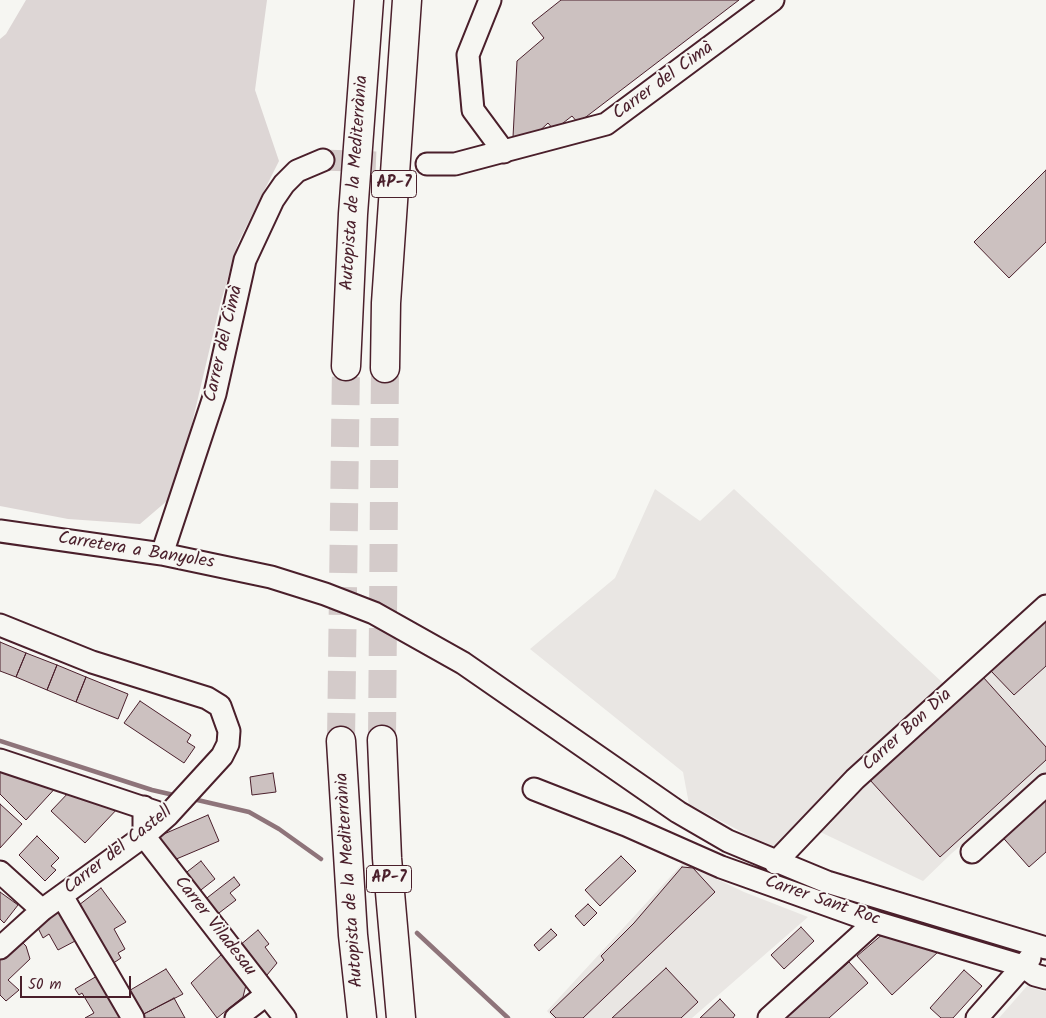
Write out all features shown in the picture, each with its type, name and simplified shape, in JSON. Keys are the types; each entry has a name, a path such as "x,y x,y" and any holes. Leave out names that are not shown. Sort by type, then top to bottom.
{"highway":[{"name":"Autopista de la Mediterrània","path":"346,366 353,214 369,0"},
{"name":"AP-7","path":"385,368 388,271 407,0"},
{"path":"388,271 418,0"},
{"name":"AP-7","path":"382,740 387,858 401,1018"},
{"name":"Autopista de la Mediterrània","path":"341,741 353,935 362,1018"}],"street":[{"path":"490,0 468,55 472,110 504,152"},
{"name":"Carrer del Cimà","path":"427,164 455,164 606,124 773,0"},
{"name":"Carrer del Cimà","path":"162,554 215,394 245,260 272,200 284,184 297,171 323,160"},
{"name":"Carretera a Banyoles","path":"0,531 162,554 271,577 342,600 416,636 463,664 678,812 728,841 775,862 835,885 1044,944"},
{"name":"Carrer Bon Dia","path":"775,862 855,779 1046,606"},
{"name":"Carrer del Castell","path":"0,625 92,662 207,698 220,706 229,731 228,744 222,756 179,804 144,836 42,910 0,948"},
{"path":"0,760 144,808 179,804"},
{"path":"972,852 1046,785"},
{"name":"Carrer Sant Roc","path":"534,789 626,825 721,867 876,922 1023,966 1035,975 1046,978"},
{"path":"144,808 144,836"},
{"name":"Carrer Viladesau","path":"144,836 285,1018"},
{"path":"0,872 42,910"},
{"path":"62,896 133,1018"},
{"path":"768,1018 876,922"},
{"path":"977,1018 1044,944"},
{"path":"236,1018 266,994"}],"shaded area":[{"path":"26,0 267,0 255,90 279,161 238,243 220,305 189,436 168,500 140,524 68,519 0,506 0,39 6,34"},
{"path":"655,489 700,521 734,489 943,683 772,848 689,804 683,772 530,649 615,578"},
{"path":"1046,613 1046,775 952,853 923,881 814,829"},
{"path":"683,863 744,892 808,917 692,1018 553,1018 547,1011"},
{"path":"1027,986 1046,992 1046,1018 999,1018"}],"building":[{"path":"561,0 739,0 578,123 572,116 554,130 548,123 533,137 513,137 517,61 544,38 532,23"},
{"path":"1046,170 1046,242 1009,278 974,242"},
{"path":"1046,621 1046,666 1014,695 991,671"},
{"path":"0,642 26,653 16,677 0,671"},
{"path":"26,653 57,665 47,690 16,677"},
{"path":"57,665 86,677 76,702 47,690"},
{"path":"86,677 128,694 118,719 76,702"},
{"path":"983,677 1046,747 1046,760 940,857 870,780"},
{"path":"140,701 191,735 187,742 195,747 184,763 124,723"},
{"path":"0,770 60,783 26,820 0,794"},
{"path":"273,773 276,792 252,795 250,777"},
{"path":"72,789 120,806 85,843 51,811"},
{"path":"1046,790 1046,852 1029,867 998,832"},
{"path":"0,804 22,824 0,848"},
{"path":"208,815 219,841 174,860 157,837"},
{"path":"37,836 59,858 51,866 56,870 45,881 19,855"},
{"path":"621,856 636,871 600,906 585,890"},
{"path":"201,861 215,879 197,893 183,875"},
{"path":"682,867 693,868 715,892 583,1018 556,1018 550,1012 604,960 601,956 634,923"},
{"path":"234,877 240,885 230,893 236,900 215,916 203,901"},
{"path":"101,888 126,922 114,929 125,949 118,953 121,958 112,964 79,905"},
{"path":"0,892 18,905 4,923 0,919"},
{"path":"588,904 597,913 584,926 575,916"},
{"path":"61,911 77,940 58,950 49,934 43,938 36,924"},
{"path":"801,927 814,941 784,969 771,955"},
{"path":"551,929 557,935 539,951 534,945"},
{"path":"258,930 269,944 265,947 277,963 267,975 260,973 239,946"},
{"path":"884,933 939,951 892,995 857,956"},
{"path":"18,938 26,946 30,959 8,980 19,990 6,1001 0,995 0,955"},
{"path":"222,954 246,985 243,997 217,1018 191,983"},
{"path":"849,962 868,983 829,1018 786,1018"},
{"path":"666,968 698,1002 681,1018 612,1018"},
{"path":"166,969 183,994 140,1016 127,992"},
{"path":"964,970 982,986 953,1018 941,1018 930,1008"},
{"path":"97,976 121,1018 85,1018 94,1013 82,993 79,995 75,989"},
{"path":"174,998 185,1018 141,1018 140,1016"},
{"path":"720,999 735,1015 733,1018 700,1018"}],"waterway":[{"path":"0,741 152,790 178,796"},
{"path":"193,799 249,812 279,829 321,859"},
{"path":"417,933 508,1018"}],"tunnel":[{"path":"323,160 427,164"},
{"path":"341,741 346,366"},
{"path":"382,740 385,368"}]}
